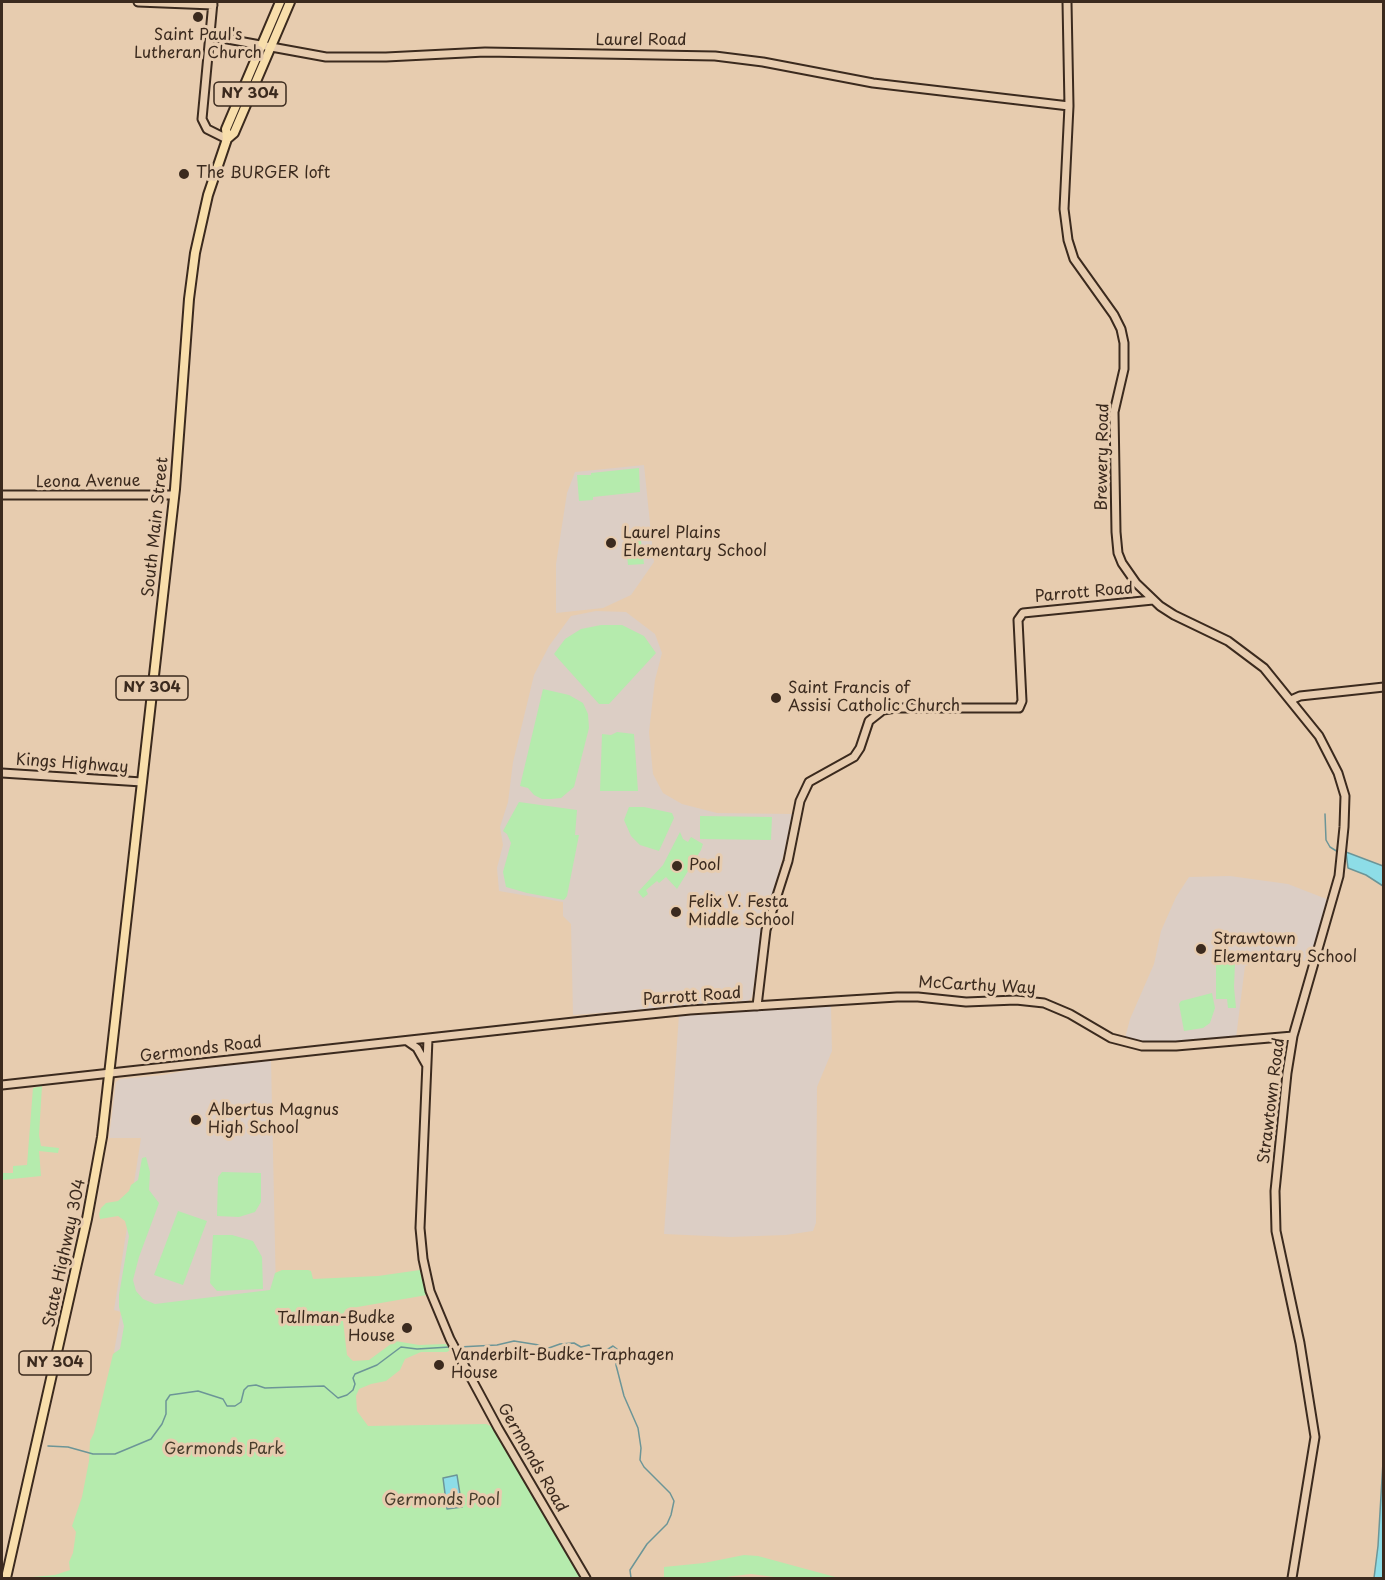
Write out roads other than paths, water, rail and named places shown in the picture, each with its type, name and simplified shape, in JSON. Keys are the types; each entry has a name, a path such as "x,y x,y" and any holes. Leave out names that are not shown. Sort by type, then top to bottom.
{"main road":[{"name":"NY 304","path":"227,139 226,129 280,2"},
{"name":"NY 304","path":"227,139 234,133 290,2"},
{"name":"South Main Street","path":"110,1073 174,495 193,268 206,202 227,139"},
{"name":"State Highway 304","path":"6,1578 90,1204 110,1073"}],"street":[{"path":"138,2 213,3 202,121 207,129 227,139"},
{"name":"Brewery Road","path":"1067,2 1069,106 1065,191 1069,250 1091,286 1114,315 1121,329 1124,343 1124,369 1114,412 1116,543 1122,563 1136,583 1153,600 1174,615 1240,648 1264,668 1291,700"},
{"name":"Laurel Road","path":"211,36 326,57 387,57 486,51 715,56 763,62 873,83 1069,106"},
{"name":"Leona Avenue","path":"2,495 174,495"},
{"name":"Parrott Road","path":"428,1039 675,1011 757,1006 765,934 788,861 800,801 808,782 854,757 860,748 869,721 883,710 893,708 1019,708 1022,701 1018,622 1019,616 1023,613 1153,600"},
{"path":"1291,700 1300,696 1383,687"},
{"name":"Strawtown Road","path":"1291,700 1319,736 1331,758 1343,786 1345,808 1339,876 1293,1036 1275,1191 1276,1231 1300,1343 1315,1437 1292,1578"},
{"name":"Kings Highway","path":"2,773 141,782"},
{"name":"McCarthy Way","path":"757,1006 905,996 966,1002 1031,1000 1063,1010 1116,1040 1142,1046 1173,1046 1293,1036"},
{"name":"Germonds Road","path":"2,1085 428,1039 420,1228 423,1259 432,1296 450,1340 498,1428 586,1578"},
{"path":"404,1041 417,1048 427,1069"}],"water":[{"path":"1346,852 1383,866 1383,886 1366,875 1348,868"},
{"path":"1383,1462 1383,1578 1374,1578 1378,1546"},
{"path":"457,1475 462,1507 447,1509 443,1478"}],"waterway":[{"path":"1325,814 1326,840 1330,847 1338,852"},
{"path":"459,1347 497,1345 514,1341 539,1345 546,1349 560,1344 574,1343 581,1347 589,1345 595,1351 605,1351 613,1346 617,1349 616,1365 624,1396 638,1428 640,1460 670,1493 674,1501 667,1524 647,1544 630,1570 631,1578"},
{"path":"48,1446 68,1447 93,1454 115,1454 151,1439 162,1424 166,1414 166,1401 170,1395 198,1391 223,1399 227,1406 235,1406 241,1402 244,1390 248,1386 256,1385 265,1388 324,1386 338,1398 353,1390 355,1374 377,1365 401,1347 417,1349 450,1347"}],"place":[{"name":"Saint Paul's Lutheran Church","path":"198,17"},
{"name":"The BURGER loft","path":"184,174"},
{"name":"Laurel Plains Elementary School","path":"611,543"},
{"name":"Saint Francis of Assisi Catholic Church","path":"776,698"},
{"name":"Pool","path":"677,866"},
{"name":"Felix V. Festa Middle School","path":"676,912"},
{"name":"Strawtown Elementary School","path":"1201,949"},
{"name":"Albertus Magnus High School","path":"196,1120"},
{"name":"Tallman-Budke House","path":"407,1328"},
{"name":"Vanderbilt-Budke-Traphagen House","path":"439,1365"}],"park label":[{"name":"Germonds Park","path":"224,1450"},
{"name":"Germonds Pool","path":"442,1501"}]}
